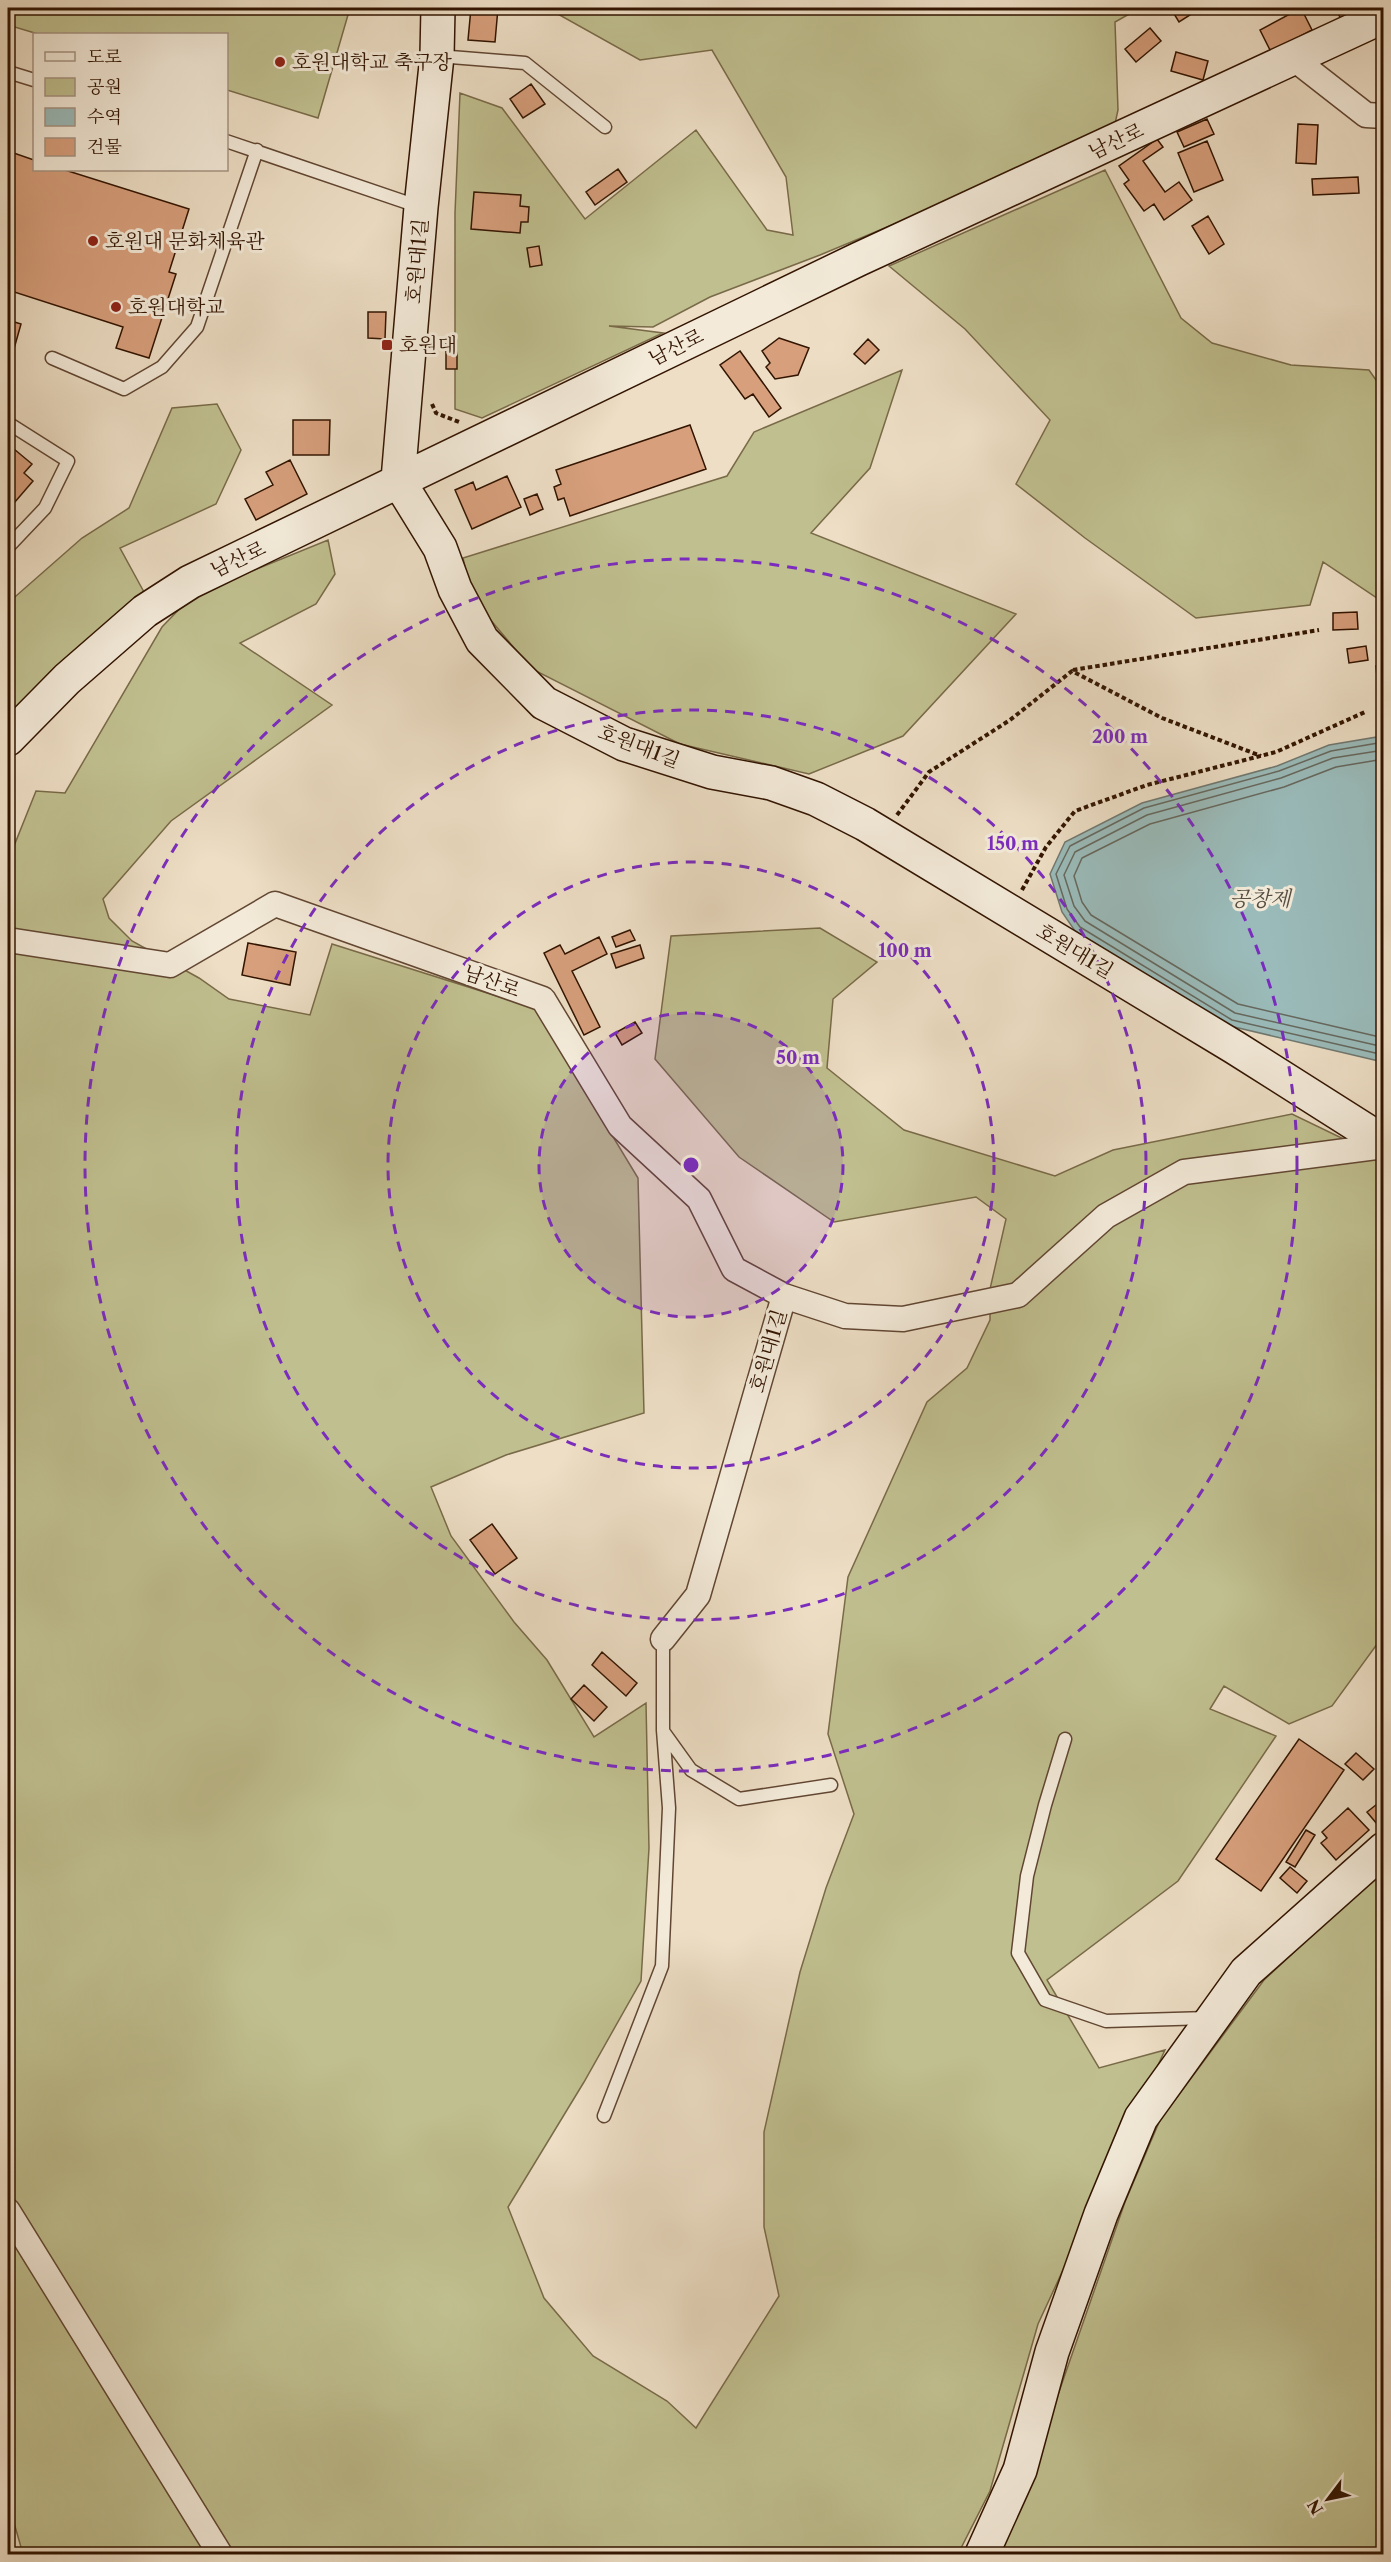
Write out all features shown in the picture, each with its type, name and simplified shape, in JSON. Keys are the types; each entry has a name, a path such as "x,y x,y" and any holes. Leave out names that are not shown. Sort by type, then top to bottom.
{"street":[{"name":"호원대1길","path":"438,8 437,56 421,207 398,480 440,548 455,589 482,640 544,703 624,744 712,772 771,783 816,800 883,835 1234,1047 1383,1144"},
{"name":"남산로","path":"8,739 68,679 144,611 190,582 870,254 1383,16"},
{"path":"1293,58 1365,115 1383,116"},
{"name":"남산로","path":"8,940 170,965 275,904 543,999 620,1126 699,1199 734,1269 784,1296"},
{"name":"호원대1길","path":"663,1639 698,1595 784,1296 845,1316 903,1319 1018,1295 1106,1216 1184,1172 1383,1144"},
{"path":"982,2554 1020,2470 1052,2352 1121,2162 1141,2118 1246,1972 1383,1849"},
{"path":"8,2211 220,2554"}],"lane":[{"path":"437,56 525,63 605,127"},
{"path":"8,72 33,80"},
{"path":"228,142 421,207"},
{"path":"52,358 124,389 162,367 197,327 257,150"},
{"path":"8,423 68,461 45,508 8,547"},
{"path":"604,2116 662,1966 669,1808 663,1730 663,1639"},
{"path":"663,1730 691,1770 739,1799 831,1785"},
{"path":"1065,1739 1027,1876 1018,1953 1044,2000 1106,2021 1213,2018"}],"path":[{"path":"883,835 929,772 1010,720 1072,670 1319,630"},
{"path":"1072,670 1162,718 1261,756"},
{"path":"1010,912 1046,847 1075,811 1147,785 1276,752 1365,712"}],"green space":[{"name":"호원대학교 축구장","path":"8,8 350,8 318,118 228,90 228,33 35,33 8,25"},
{"path":"547,8 1140,8 1115,22 1118,110 1113,133 820,255 710,297 653,327 609,326 663,333 482,418 455,409 455,213 460,93 502,108 585,219 696,130 767,230 793,235 786,177 712,50 640,60"},
{"path":"1105,170 1181,318 1212,343 1291,365 1369,370 1383,390 1383,602 1323,562 1310,605 1196,618 1085,538 1016,484 1050,420 965,329 889,266"},
{"path":"902,370 870,468 811,533 1016,614 903,736 809,774 680,744 532,669 472,598 463,558 727,476 754,432"},
{"path":"217,404 241,450 216,504 120,548 144,592 8,721 8,603 82,538 129,508 172,408"},
{"path":"328,540 335,574 316,604 240,643 332,705 171,821 103,899 109,918 132,941 199,978 229,999 310,1015 332,944 535,1008 638,1178 644,1413 506,1455 431,1487 451,1536 514,1622 547,1660 594,1737 646,1703 649,1848 641,1981 584,2082 508,2207 544,2298 593,2356 667,2401 696,2428 779,2296 764,2227 764,2132 800,1972 826,1888 854,1814 828,1734 848,1577 927,1402 967,1368 990,1320 990,1289 1006,1219 976,1197 834,1222 739,1157 655,1059 671,936 820,928 877,962 833,999 827,1068 904,1130 1055,1176 1113,1150 1292,1114 1383,1158 1383,1636 1332,1706 1289,1724 1224,1686 1210,1709 1276,1736 1178,1881 1047,1980 1099,2068 1165,2050 1038,2324 990,2491 958,2554 23,2554 8,2502 8,861 36,791 65,793 162,627 193,595"},
{"path":"1383,1869 1383,2554 974,2554 1052,2412 1125,2202 1160,2120 1264,1980"}],"water":[{"name":"공창제","path":"1383,736 1383,1062 1230,1026 1075,931 1062,912 1050,874 1065,842 1142,803 1277,766 1329,745"}],"building":[{"path":"471,8 498,8 495,42 468,40"},
{"path":"1201,8 1179,22 1171,9"},
{"path":"1301,8 1312,30 1271,52 1260,30"},
{"path":"1335,8 1364,8 1341,19"},
{"path":"1150,28 1161,41 1136,62 1125,49"},
{"path":"1176,52 1208,61 1203,80 1171,71"},
{"path":"531,84 545,104 523,118 510,99"},
{"path":"1207,119 1214,134 1184,147 1177,132"},
{"path":"1298,124 1318,125 1316,164 1296,163"},
{"path":"1157,139 1163,147 1143,161 1165,192 1179,182 1192,200 1164,220 1154,204 1144,211 1124,184 1129,180 1119,166"},
{"path":"1207,141 1223,180 1194,192 1178,153"},
{"name":"호원대 문화체육관","path":"8,151 33,160 33,171 68,171 189,209 169,272 176,274 149,358 116,348 123,327 8,290"},
{"path":"618,169 627,182 595,205 586,192"},
{"path":"1358,177 1359,193 1313,195 1312,179"},
{"path":"474,192 521,195 520,206 529,207 528,222 521,222 520,233 471,229"},
{"path":"1208,216 1224,244 1209,254 1192,226"},
{"path":"539,246 542,265 530,267 527,248"},
{"path":"368,312 386,312 385,339 368,338"},
{"path":"8,320 21,324 10,363 8,363"},
{"path":"779,338 809,348 798,375 775,379 766,367 770,363 762,351"},
{"path":"446,339 457,340 457,369 446,369"},
{"path":"868,339 879,350 865,364 854,354"},
{"path":"740,351 781,408 769,417 753,394 745,399 720,365"},
{"path":"293,420 330,420 329,455 293,455"},
{"path":"690,425 706,469 570,516 564,498 558,500 554,487 561,484 556,470"},
{"path":"14,449 32,464 24,473 33,481 8,510 8,451 9,453"},
{"path":"290,460 307,494 256,520 245,499 273,485 266,472"},
{"path":"507,476 521,507 472,529 455,490 473,482 476,490"},
{"path":"537,494 543,509 530,515 524,499"},
{"path":"1357,612 1358,629 1333,630 1333,613"},
{"path":"1366,646 1368,660 1349,663 1347,649"},
{"path":"1384,665 1384,696 1379,696 1376,666"},
{"path":"630,930 635,940 616,947 612,937"},
{"path":"599,937 607,954 572,971 600,1027 584,1035 544,953 560,945 565,954"},
{"path":"248,943 296,952 290,985 242,975"},
{"path":"640,945 644,958 616,968 611,954"},
{"path":"635,1022 642,1033 622,1045 615,1033"},
{"path":"492,1524 517,1558 495,1574 470,1540"},
{"path":"602,1652 637,1683 626,1696 592,1665"},
{"path":"584,1685 607,1707 594,1721 571,1699"},
{"path":"1299,1739 1344,1770 1261,1891 1216,1859"},
{"path":"1356,1753 1374,1769 1363,1780 1345,1764"},
{"path":"1381,1801 1384,1804 1384,1819 1377,1824 1367,1812"},
{"path":"1348,1808 1369,1830 1336,1860 1321,1843 1327,1838 1322,1832"},
{"path":"1306,1830 1315,1835 1295,1867 1286,1862"},
{"path":"1290,1867 1307,1881 1297,1893 1280,1878"}],"place":[{"name":"호원대학교 축구장","path":"280,62"},
{"name":"호원대 문화체육관","path":"93,241"},
{"name":"호원대학교","path":"116,307"},
{"name":"호원대","path":"387,345"}]}
